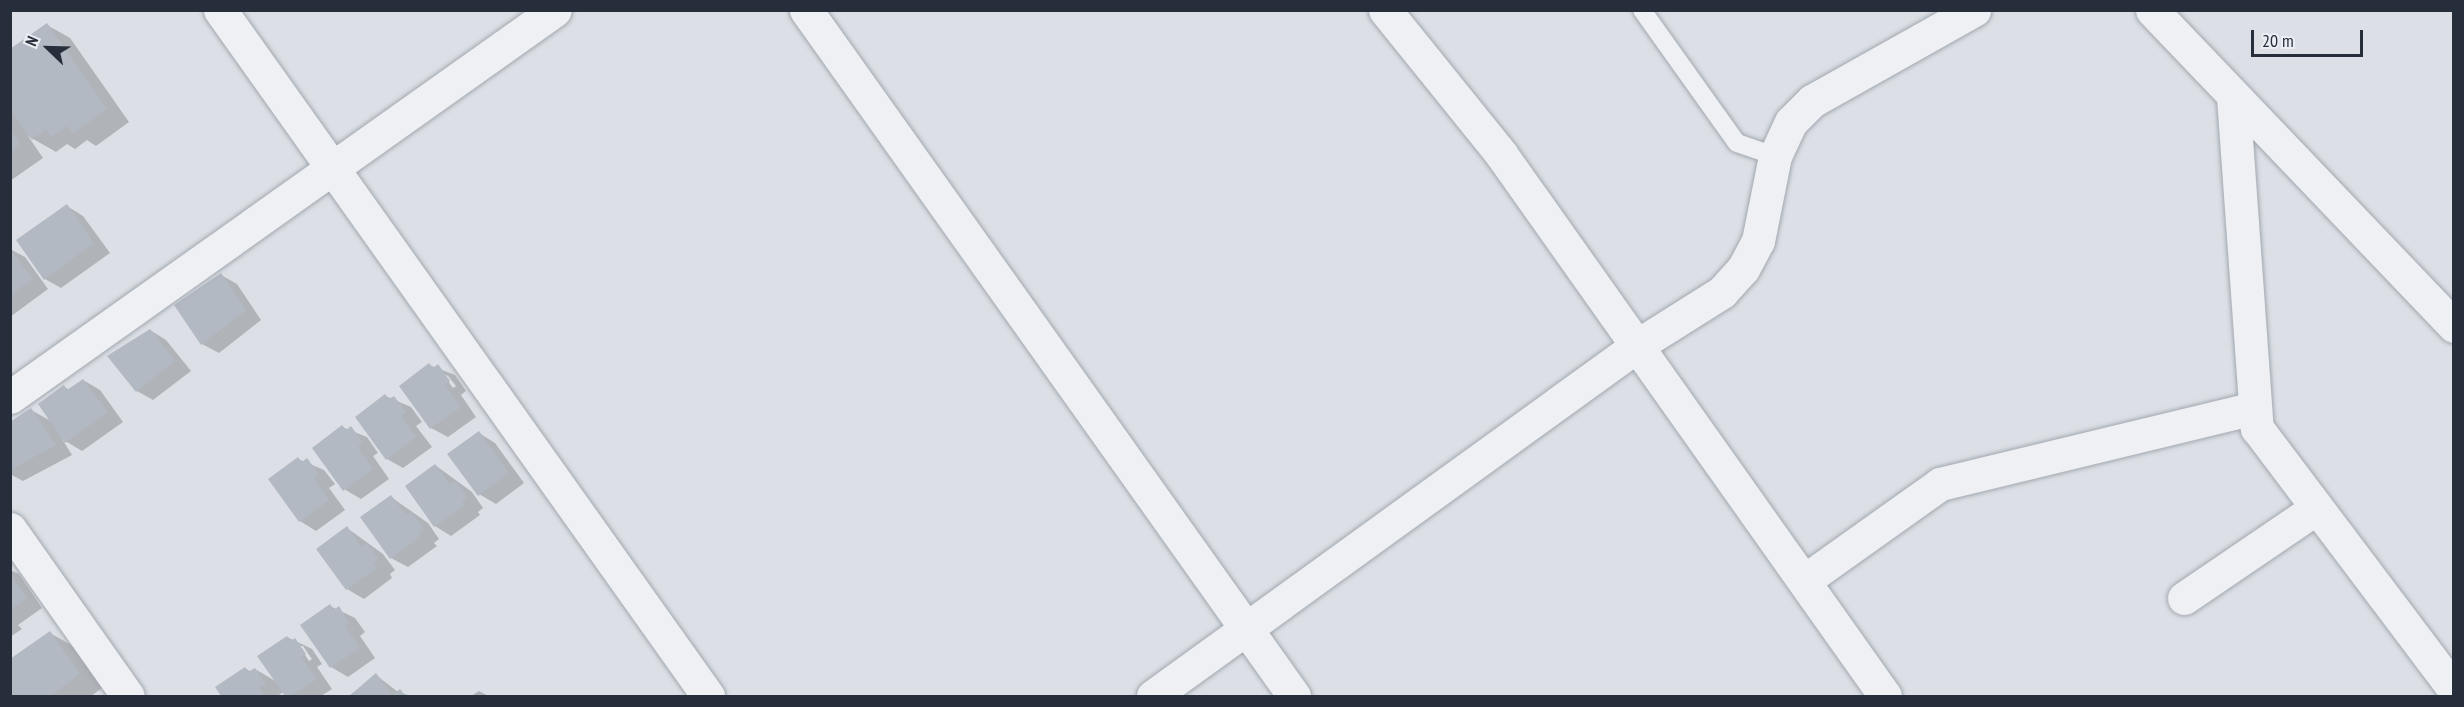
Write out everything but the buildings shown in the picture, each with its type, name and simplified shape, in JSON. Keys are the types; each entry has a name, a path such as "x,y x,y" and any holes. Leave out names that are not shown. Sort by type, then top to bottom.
{"street":[{"path":"220,10 708,696"},
{"path":"10,397 555,10"},
{"path":"806,10 1294,696"},
{"path":"1385,10 1501,154 1885,696"},
{"path":"1153,696 1248,630 1638,345 1722,292 1743,269 1758,241 1775,156 1791,122 1812,101 1974,10"},
{"path":"2152,10 2454,326"},
{"path":"2233,97 2257,428 2315,509 2454,689"},
{"path":"1805,580 1940,484 2255,408"},
{"path":"2184,598 2315,509"},
{"path":"10,529 128,696"}],"lane":[{"path":"1642,10 1737,143 1775,156"}]}
